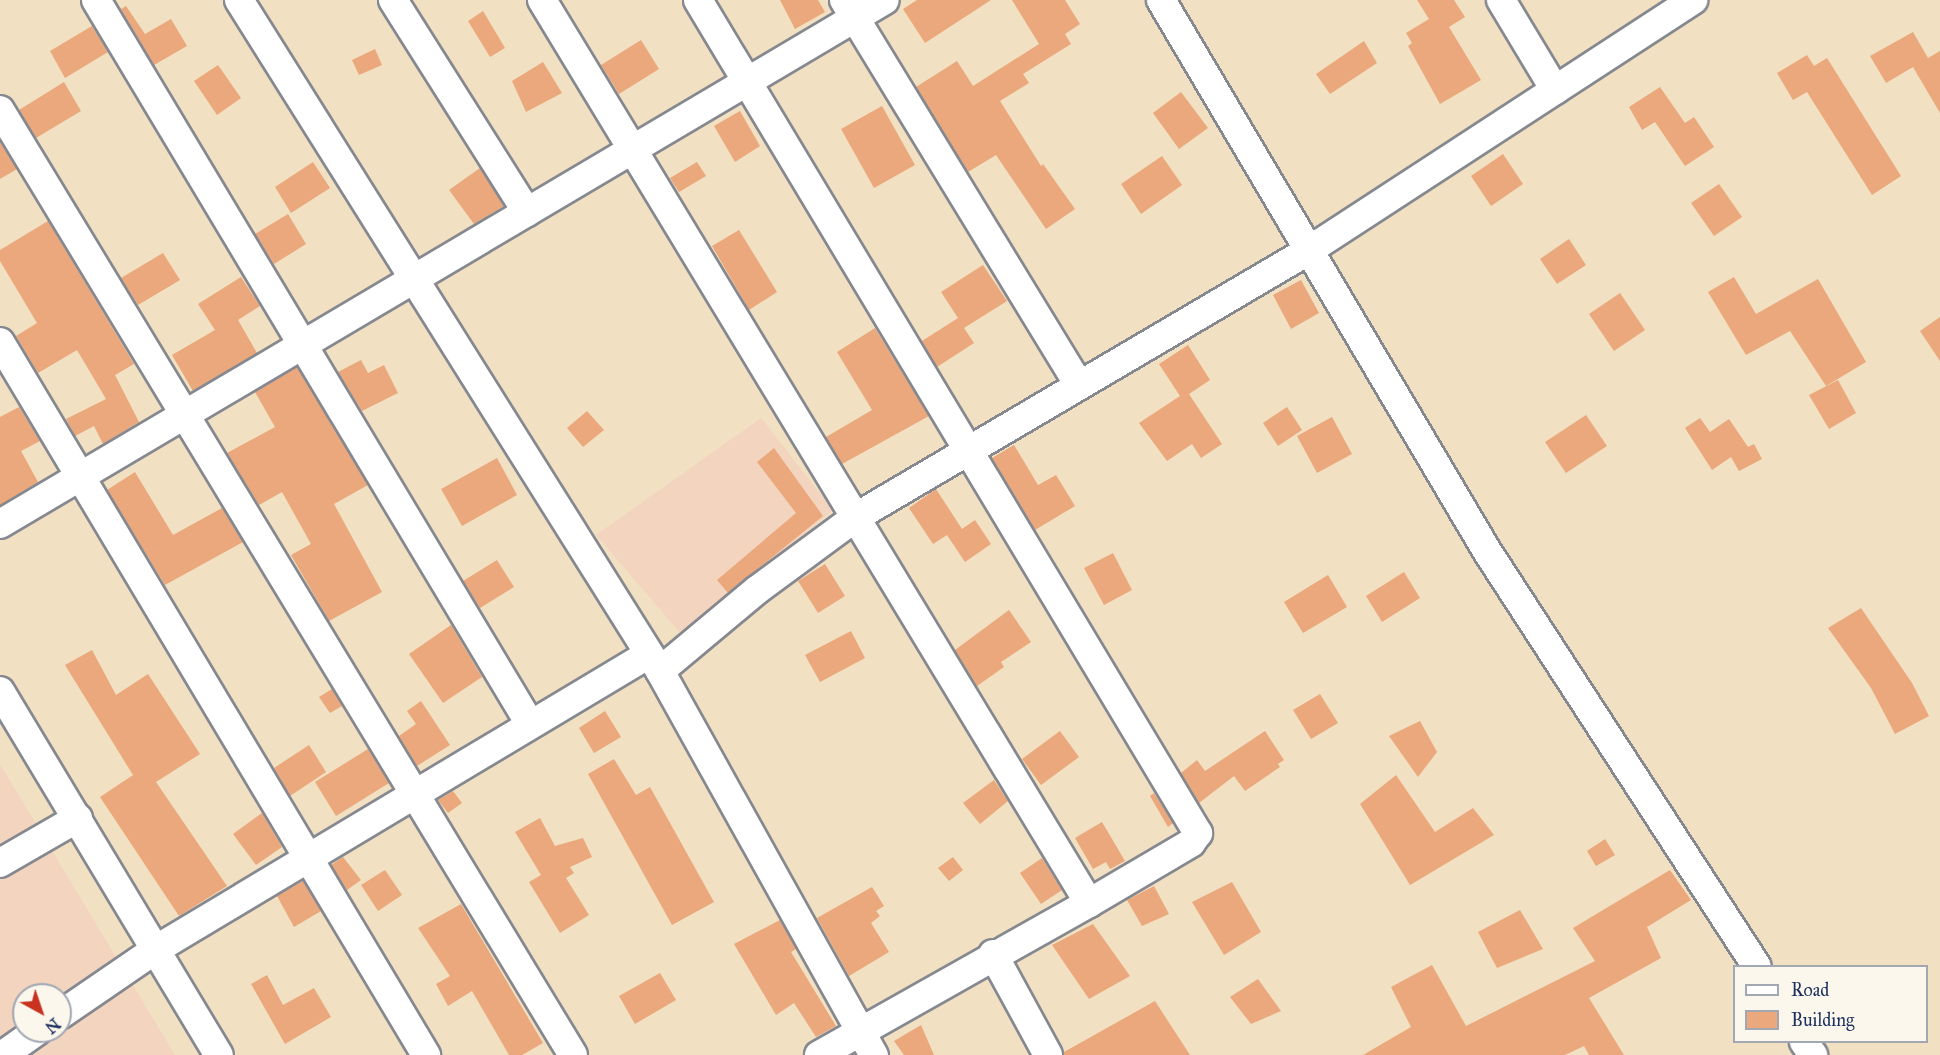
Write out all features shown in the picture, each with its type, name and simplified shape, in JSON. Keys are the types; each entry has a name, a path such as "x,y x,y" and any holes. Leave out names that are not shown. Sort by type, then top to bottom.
{"street":[{"path":"96,0 304,342 530,724"},
{"path":"239,0 654,662 867,1043"},
{"path":"393,0 527,212"},
{"path":"542,0 1089,903"},
{"path":"698,0 1197,828 1191,843 1089,903 993,954 867,1043 819,1055"},
{"path":"0,524 183,413 748,82 849,10 885,0"},
{"path":"1161,0 1487,551 1755,965"},
{"path":"1501,0 1555,90"},
{"path":"72,1007 155,950 530,724 654,662 856,517 1078,384 1308,251 1693,0"},
{"path":"849,10 1078,384"},
{"path":"0,110 573,1055"},
{"path":"0,342 426,1055"},
{"path":"0,691 219,1055"},
{"path":"0,863 78,818"},
{"path":"993,954 1048,1055"},
{"path":"3,1055 20,1043"}],"shaded area":[{"path":"761,418 833,510 682,635 596,535"},
{"path":"0,764 175,1055 0,1055"}],"building":[{"path":"780,0 818,0 825,12 795,29"},
{"path":"917,0 991,0 925,43 903,9"},
{"path":"1012,0 1065,0 1080,24 1065,34 1071,44 1023,74 1029,83 1000,101 1041,166 1043,164 1075,209 1046,229 996,155 968,172 916,87 957,61 973,86 1039,44"},
{"path":"1417,0 1454,0 1465,17 1449,27 1481,80 1440,104 1408,46 1412,43 1406,33 1429,19"},
{"path":"126,6 145,34 171,19 187,46 154,65 121,9"},
{"path":"483,11 505,48 490,57 468,21"},
{"path":"92,26 108,52 65,78 50,51"},
{"path":"1913,32 1928,58 1940,51 1940,113 1913,67 1886,83 1870,56"},
{"path":"641,40 659,69 619,94 601,65"},
{"path":"1364,41 1377,63 1330,94 1316,74"},
{"path":"375,49 382,65 359,75 352,60"},
{"path":"1807,55 1814,66 1827,58 1901,176 1872,195 1807,92 1793,100 1777,73"},
{"path":"543,62 562,93 526,112 512,81"},
{"path":"218,65 241,98 217,115 194,81"},
{"path":"64,82 81,111 36,138 19,110"},
{"path":"1660,87 1685,123 1694,117 1714,147 1685,166 1655,122 1642,130 1629,107"},
{"path":"1181,92 1208,128 1179,149 1153,113"},
{"path":"882,106 915,165 874,188 841,129"},
{"path":"740,111 760,146 735,162 714,126"},
{"path":"0,142 17,169 0,179"},
{"path":"1503,154 1523,184 1491,206 1471,176"},
{"path":"1162,156 1182,185 1141,214 1121,184"},
{"path":"313,162 330,188 291,213 275,187"},
{"path":"697,162 706,176 679,192 670,178"},
{"path":"480,168 504,206 474,224 449,190"},
{"path":"1719,184 1742,217 1714,236 1691,203"},
{"path":"288,214 306,244 274,264 255,234"},
{"path":"48,221 134,364 115,375 139,422 103,444 94,426 75,436 66,419 106,399 77,350 38,373 16,336 37,323 0,261 0,250"},
{"path":"739,230 777,292 749,310 712,246"},
{"path":"1569,239 1586,265 1557,284 1540,259"},
{"path":"163,253 180,280 138,305 121,278"},
{"path":"983,265 1007,301 964,328 974,343 937,367 922,341 958,318 941,292"},
{"path":"241,277 260,306 238,320 257,353 193,391 172,355 215,330 198,304"},
{"path":"1734,277 1756,314 1818,279 1866,362 1826,386 1790,331 1746,355 1708,292"},
{"path":"1301,280 1319,313 1291,329 1273,295"},
{"path":"1620,293 1645,330 1614,351 1589,314"},
{"path":"1940,317 1940,361 1920,331"},
{"path":"875,328 929,416 842,464 826,437 872,410 837,352"},
{"path":"1188,345 1210,380 1189,394 1222,444 1201,458 1192,444 1167,461 1139,423 1180,396 1159,364"},
{"path":"361,360 368,373 384,365 398,393 362,411 338,372"},
{"path":"297,367 368,485 334,504 382,592 329,621 291,555 311,544 282,492 259,505 227,453 275,427 255,392"},
{"path":"1838,380 1856,413 1829,429 1809,395"},
{"path":"19,407 40,441 21,451 38,482 0,505 0,417"},
{"path":"1287,407 1302,430 1278,446 1263,423"},
{"path":"587,411 604,430 583,447 567,428"},
{"path":"1586,415 1607,446 1566,473 1545,442"},
{"path":"1332,417 1352,454 1317,473 1297,436"},
{"path":"1700,418 1710,432 1729,419 1748,447 1754,444 1762,459 1739,471 1731,457 1712,470 1685,428"},
{"path":"1014,445 1038,485 1056,475 1075,506 1035,530 992,458"},
{"path":"774,448 823,516 728,593 717,580 796,513 757,462"},
{"path":"497,458 517,495 462,526 441,489"},
{"path":"135,472 173,535 222,508 243,542 165,585 107,490"},
{"path":"936,489 962,529 975,520 991,544 965,562 947,535 933,544 909,508"},
{"path":"1113,553 1132,590 1104,605 1084,568"},
{"path":"497,560 514,587 480,608 463,581"},
{"path":"825,564 845,596 818,613 798,581"},
{"path":"1404,572 1420,598 1382,622 1366,596"},
{"path":"1328,575 1347,607 1303,633 1284,602"},
{"path":"1861,608 1912,683 1929,716 1895,734 1871,688 1828,628"},
{"path":"1009,610 1031,642 1001,662 1004,667 977,686 955,650"},
{"path":"451,625 482,677 443,703 409,654"},
{"path":"851,631 865,658 820,682 805,655"},
{"path":"92,650 116,695 148,674 200,754 156,782 227,886 179,916 100,797 133,775 65,665"},
{"path":"332,689 342,706 330,713 319,697"},
{"path":"1320,694 1338,723 1311,739 1293,710"},
{"path":"421,701 450,745 417,766 399,736 416,724 407,711"},
{"path":"605,711 621,737 594,753 579,728"},
{"path":"1420,721 1437,752 1418,777 1389,736"},
{"path":"1060,731 1079,757 1041,785 1022,759"},
{"path":"1265,731 1284,760 1278,764 1280,767 1245,791 1234,776 1199,803 1181,773 1197,760 1205,771"},
{"path":"309,745 326,772 290,796 274,768"},
{"path":"368,749 389,783 336,816 315,782"},
{"path":"614,759 636,795 650,787 714,902 672,925 588,774"},
{"path":"1396,775 1435,832 1473,808 1494,835 1410,885 1360,804"},
{"path":"994,780 1008,801 980,824 963,803"},
{"path":"453,791 462,803 448,813 438,800"},
{"path":"1154,793 1173,823 1168,827 1150,796"},
{"path":"262,813 282,847 256,865 233,834"},
{"path":"540,818 555,846 583,838 592,857 570,867 574,873 566,878 589,915 560,933 529,882 541,875 515,832"},
{"path":"1102,822 1125,861 1110,869 1106,862 1093,869 1075,838"},
{"path":"1605,839 1615,855 1596,866 1587,851"},
{"path":"343,857 361,880 347,890 331,865"},
{"path":"953,857 963,870 949,881 938,868"},
{"path":"1042,858 1062,890 1041,904 1020,873"},
{"path":"385,870 402,895 378,911 361,885"},
{"path":"1670,870 1691,900 1647,927 1661,958 1589,998 1624,1055 1589,1055 1584,1046 1565,1055 1363,1055 1411,1027 1391,987 1432,965 1466,1026 1595,961 1573,928"},
{"path":"303,881 321,911 294,927 277,896"},
{"path":"1232,882 1261,932 1224,955 1192,902"},
{"path":"1154,886 1169,914 1142,926 1127,900"},
{"path":"872,887 884,906 876,911 880,916 871,923 889,952 849,976 817,918"},
{"path":"461,904 543,1043 522,1055 509,1055 472,991 448,1006 436,984 450,976 418,928"},
{"path":"1520,910 1543,949 1497,968 1478,932"},
{"path":"780,920 796,949 791,952 836,1026 816,1037 794,1003 776,1015 734,944"},
{"path":"1093,924 1130,976 1089,999 1052,945"},
{"path":"660,973 676,1000 635,1024 619,996"},
{"path":"267,975 283,1005 314,988 331,1017 285,1044 251,984"},
{"path":"1258,979 1281,1011 1251,1024 1230,997"},
{"path":"1155,1001 1190,1055 1064,1055 1064,1052"},
{"path":"921,1025 934,1055 904,1055 894,1041"}]}
